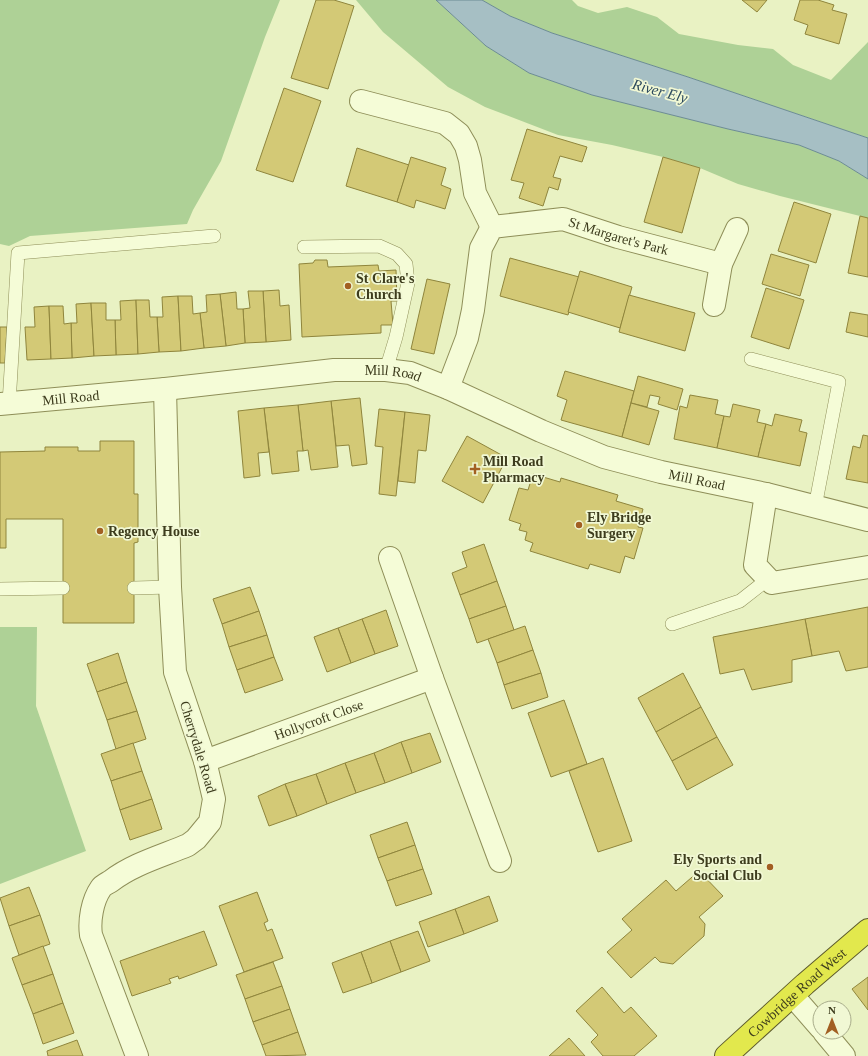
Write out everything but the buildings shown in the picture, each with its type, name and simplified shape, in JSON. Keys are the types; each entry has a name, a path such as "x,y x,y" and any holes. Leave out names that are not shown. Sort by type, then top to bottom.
{"highway":[{"name":"Cowbridge Road West","path":"726,1056 805,984 868,930"}],"street":[{"path":"361,102 445,122 459,134 466,146 470,160 475,193 492,227 481,248 473,310 467,338 448,388"},
{"name":"St Margaret's Park","path":"492,227 563,219 618,237 721,264"},
{"path":"714,305 721,264 737,229"},
{"name":"Mill Road","path":"4,404 165,389 334,370 386,370 410,374 448,388 541,431 604,457 661,472 766,494 868,520"},
{"name":"Cherrydale Road","path":"137,1056 91,935 90,925 93,907 101,888 117,876 188,845 196,839 210,822 214,799 205,761 175,672 170,587 165,389"},
{"path":"766,494 756,565 772,583 868,567"},
{"path":"390,558 432,678 500,861"},
{"name":"Hollycroft Close","path":"205,761 432,678"},
{"path":"793,996 812,1018"},
{"path":"831,1040 844,1056"}],"lane":[{"path":"4,404 18,253 214,236"},
{"path":"304,247 378,246 398,254 406,264 408,284 396,337 386,370"},
{"path":"752,359 839,382 815,507"},
{"path":"672,624 740,602 768,579"},
{"path":"134,588 170,587"},
{"path":"0,589 63,588"}],"green space":[{"path":"0,0 280,0 265,37 221,161 193,210 187,224 30,236 9,246 0,244"},
{"path":"356,0 436,0 486,46 529,73 592,95 799,145 839,161 868,179 868,218 738,184 700,168 663,157 612,145 558,135 485,107 448,87 383,32"},
{"path":"482,0 572,0 578,6 598,13 627,7 657,17 679,34 738,45 773,49 793,65 831,80 868,42 868,138 552,33 510,16"},
{"path":"0,627 37,627 36,706 86,851 0,884"}],"water":[{"name":"River Ely","path":"436,0 482,0 510,16 552,33 868,138 868,179 839,161 799,145 592,95 529,73 486,46"}],"place":[{"name":"St Clare's Church","path":"348,286"},
{"name":"Mill Road Pharmacy","path":"475,469"},
{"name":"Ely Bridge Surgery","path":"579,525"},
{"name":"Regency House","path":"100,531"},
{"name":"Ely Sports and Social Club","path":"770,867"}]}
